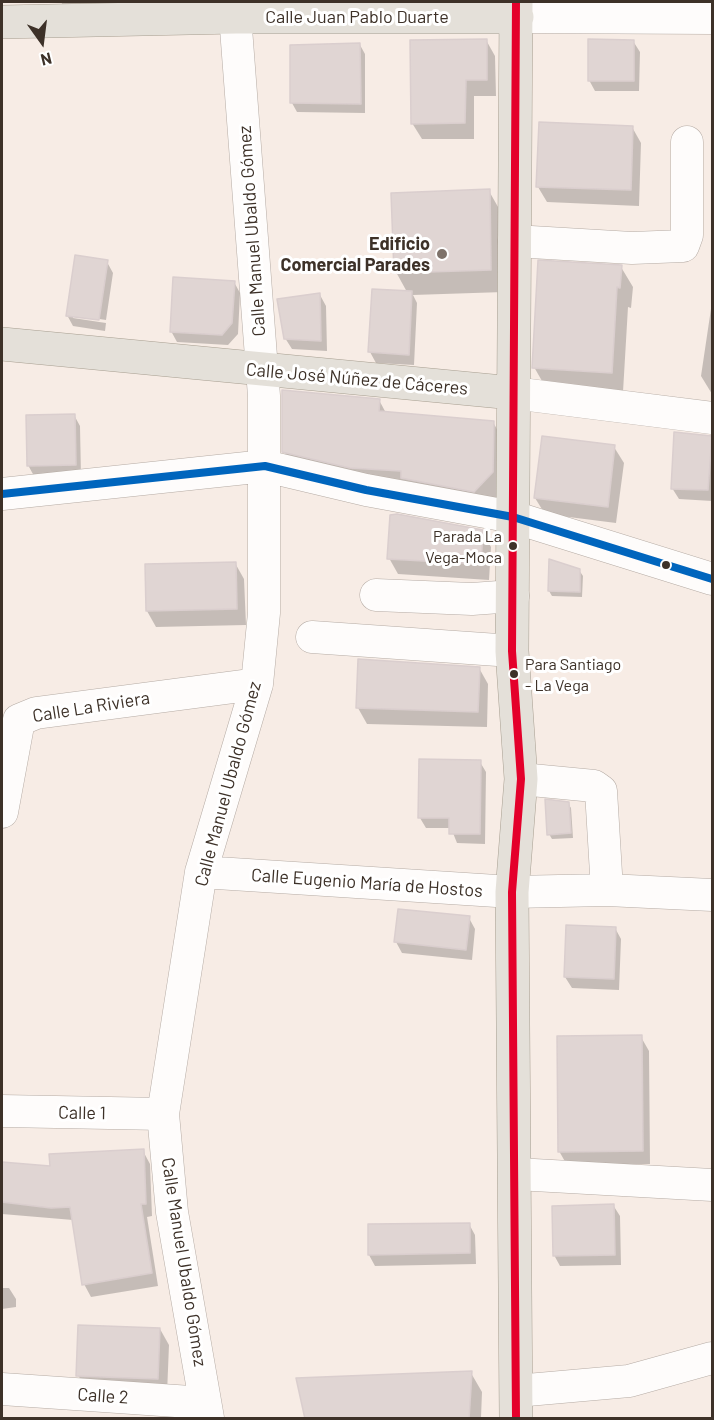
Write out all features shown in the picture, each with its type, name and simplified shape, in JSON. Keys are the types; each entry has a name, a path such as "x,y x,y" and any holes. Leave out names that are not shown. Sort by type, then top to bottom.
{"main road":[{"name":"Calle Juan Pablo Duarte","path":"2,22 235,9 517,9"},
{"path":"516,1405 516,1174 512,892 521,779 513,651 517,9"},
{"name":"Calle José Núñez de Cáceres","path":"2,344 262,371 513,393"}],"street":[{"name":"Calle Manuel Ubaldo Gómez","path":"207,1411 172,1212 163,1114 201,872 257,684 264,613 265,466 262,371 235,9"},
{"name":"Calle Juan Pablo Duarte","path":"517,9 712,18"},
{"path":"514,241 632,248 683,246 687,235 687,142"},
{"name":"Calle José Núñez de Cáceres","path":"513,393 712,418"},
{"path":"2,494 265,466 366,490 513,517 712,579"},
{"path":"376,595 472,598 513,596"},
{"path":"312,637 513,651"},
{"name":"Calle La Riviera","path":"2,812 19,720 36,713 257,684"},
{"path":"521,779 594,786 601,791 607,890"},
{"name":"Calle Eugenio María de Hostos","path":"201,872 512,892 607,890 712,895"},
{"name":"Calle 1","path":"2,1111 163,1114"},
{"path":"516,1174 712,1185"},
{"path":"516,1405 629,1381 712,1358"},
{"name":"Calle 2","path":"2,1389 207,1411"}],"building":[{"path":"487,39 487,80 466,80 465,123 411,124 410,40"},
{"path":"588,39 634,40 634,81 588,81"},
{"path":"360,43 361,104 290,103 290,45"},
{"path":"539,122 633,126 631,190 536,187"},
{"path":"490,189 491,270 394,273 391,193"},
{"path":"75,255 108,260 99,320 66,316"},
{"path":"538,260 622,265 620,288 617,287 612,373 532,368"},
{"path":"173,277 235,281 232,323 222,335 170,332"},
{"path":"372,289 412,291 409,355 368,352"},
{"path":"320,293 321,341 284,339 277,299"},
{"path":"282,390 380,399 379,411 494,421 493,472 474,492 401,478 401,471 350,468 282,452"},
{"path":"75,414 76,465 27,466 26,415"},
{"path":"674,432 712,436 708,490 671,489"},
{"path":"542,436 615,445 608,507 534,498"},
{"path":"397,514 483,530 481,564 387,559 390,515"},
{"path":"549,559 580,569 580,592 548,591"},
{"path":"236,562 237,609 146,611 145,564"},
{"path":"358,659 480,667 478,712 356,708"},
{"path":"419,759 481,760 480,834 449,834 449,818 418,818"},
{"path":"545,799 569,802 571,833 547,835"},
{"path":"398,909 470,916 466,950 394,942"},
{"path":"566,925 616,927 614,979 564,977"},
{"path":"642,1035 643,1151 558,1152 557,1036"},
{"path":"144,1149 146,1204 141,1204 152,1273 82,1285 70,1207 51,1208 2,1202 2,1162 50,1166 49,1154"},
{"path":"614,1204 615,1255 553,1256 552,1206"},
{"path":"470,1223 470,1253 368,1255 368,1224"},
{"path":"78,1325 160,1328 158,1379 76,1376"},
{"path":"472,1371 469,1419 305,1419 296,1378"}],"transit line":[{"path":"516,2 512,651 521,779 512,892 516,1418"},
{"path":"2,494 265,466 366,490 513,517 712,579"}],"place":[{"name":"Edificio Comercial Parades","path":"442,254"},
{"name":"Parada La Vega-Moca","path":"513,546"},
{"name":"Para Santiago - La Vega","path":"514,674"}]}
